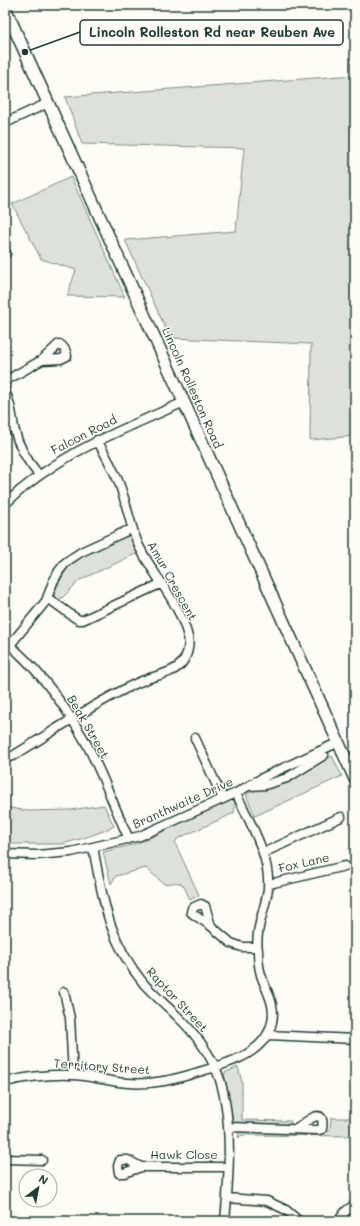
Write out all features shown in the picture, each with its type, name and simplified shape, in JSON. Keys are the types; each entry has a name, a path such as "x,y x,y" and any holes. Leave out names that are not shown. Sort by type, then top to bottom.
{"main road":[{"name":"Lincoln Rolleston Road","path":"5,8 355,779"}],"street":[{"path":"5,122 48,103"},
{"path":"5,381 42,360"},
{"path":"5,391 11,407 14,427 22,451 31,467 39,475"},
{"name":"Falcon Road","path":"5,504 39,475 61,460 97,440 184,402"},
{"path":"5,429 14,427"},
{"name":"Amur Crescent","path":"5,758 13,756 72,719 125,689 146,679 173,670 183,661 186,654 188,646 187,632 174,604 142,551 131,529 114,470 97,440"},
{"path":"7,643 35,616 48,598 53,582 66,562 81,552 131,529"},
{"path":"48,598 74,617 79,620 84,620 162,583"},
{"name":"Beak Street","path":"7,643 41,678 72,719 96,764 129,839"},
{"path":"195,738 223,799"},
{"name":"Branthwaite Drive","path":"5,854 25,855 71,852 129,839 149,832 251,786 265,785 296,774 318,758 340,745"},
{"name":"Territory Street","path":"5,1082 33,1076 73,1075 112,1082 157,1082 184,1077 215,1068 235,1060 248,1054 256,1048 268,1035 273,1020 273,1005 261,974 257,947 258,931 267,895 268,874 263,853 236,793"},
{"path":"263,853 341,817"},
{"name":"Raptor Street","path":"93,847 104,907 115,939 122,952 144,984 176,1014 196,1037 215,1068 220,1080 224,1096 228,1127 228,1167 225,1221"},
{"name":"Fox Lane","path":"268,884 345,866"},
{"path":"212,926 231,943 242,947 257,947"},
{"path":"64,992 70,1018 73,1075"},
{"path":"268,1035 355,1039"},
{"path":"228,1127 297,1129"},
{"path":"5,1159 42,1160"},
{"name":"Hawk Close","path":"141,1167 228,1167"},
{"path":"227,1198 267,1201 286,1210 299,1221"},
{"path":"338,1221 346,1211 355,1204"}],"shaded area":[{"path":"355,75 355,436 310,440 311,344 170,338 125,240 236,231 244,148 82,144 65,97"},
{"path":"71,177 125,297 67,296 76,270 41,259 12,204"},
{"path":"134,534 142,551 80,580 62,598 58,600 54,595 55,590 68,567 82,555"},
{"path":"332,756 342,776 255,816 246,795 252,791 266,788"},
{"path":"236,793 234,813 177,839 175,843 199,895 190,900 182,884 164,884 146,868 116,876 111,884 103,852 148,839"},
{"path":"104,805 114,826 109,829 62,844 14,844 5,841 5,807 28,811 70,810"},
{"path":"238,1067 242,1082 242,1120 291,1121 291,1125 240,1124 233,1120 224,1073"},
{"path":"331,1118 355,1118 355,1136 242,1135 238,1138 239,1132 325,1134 330,1130"}],"place":[{"name":"Lincoln Rolleston Rd near Reuben Ave","path":"25,52"}]}
